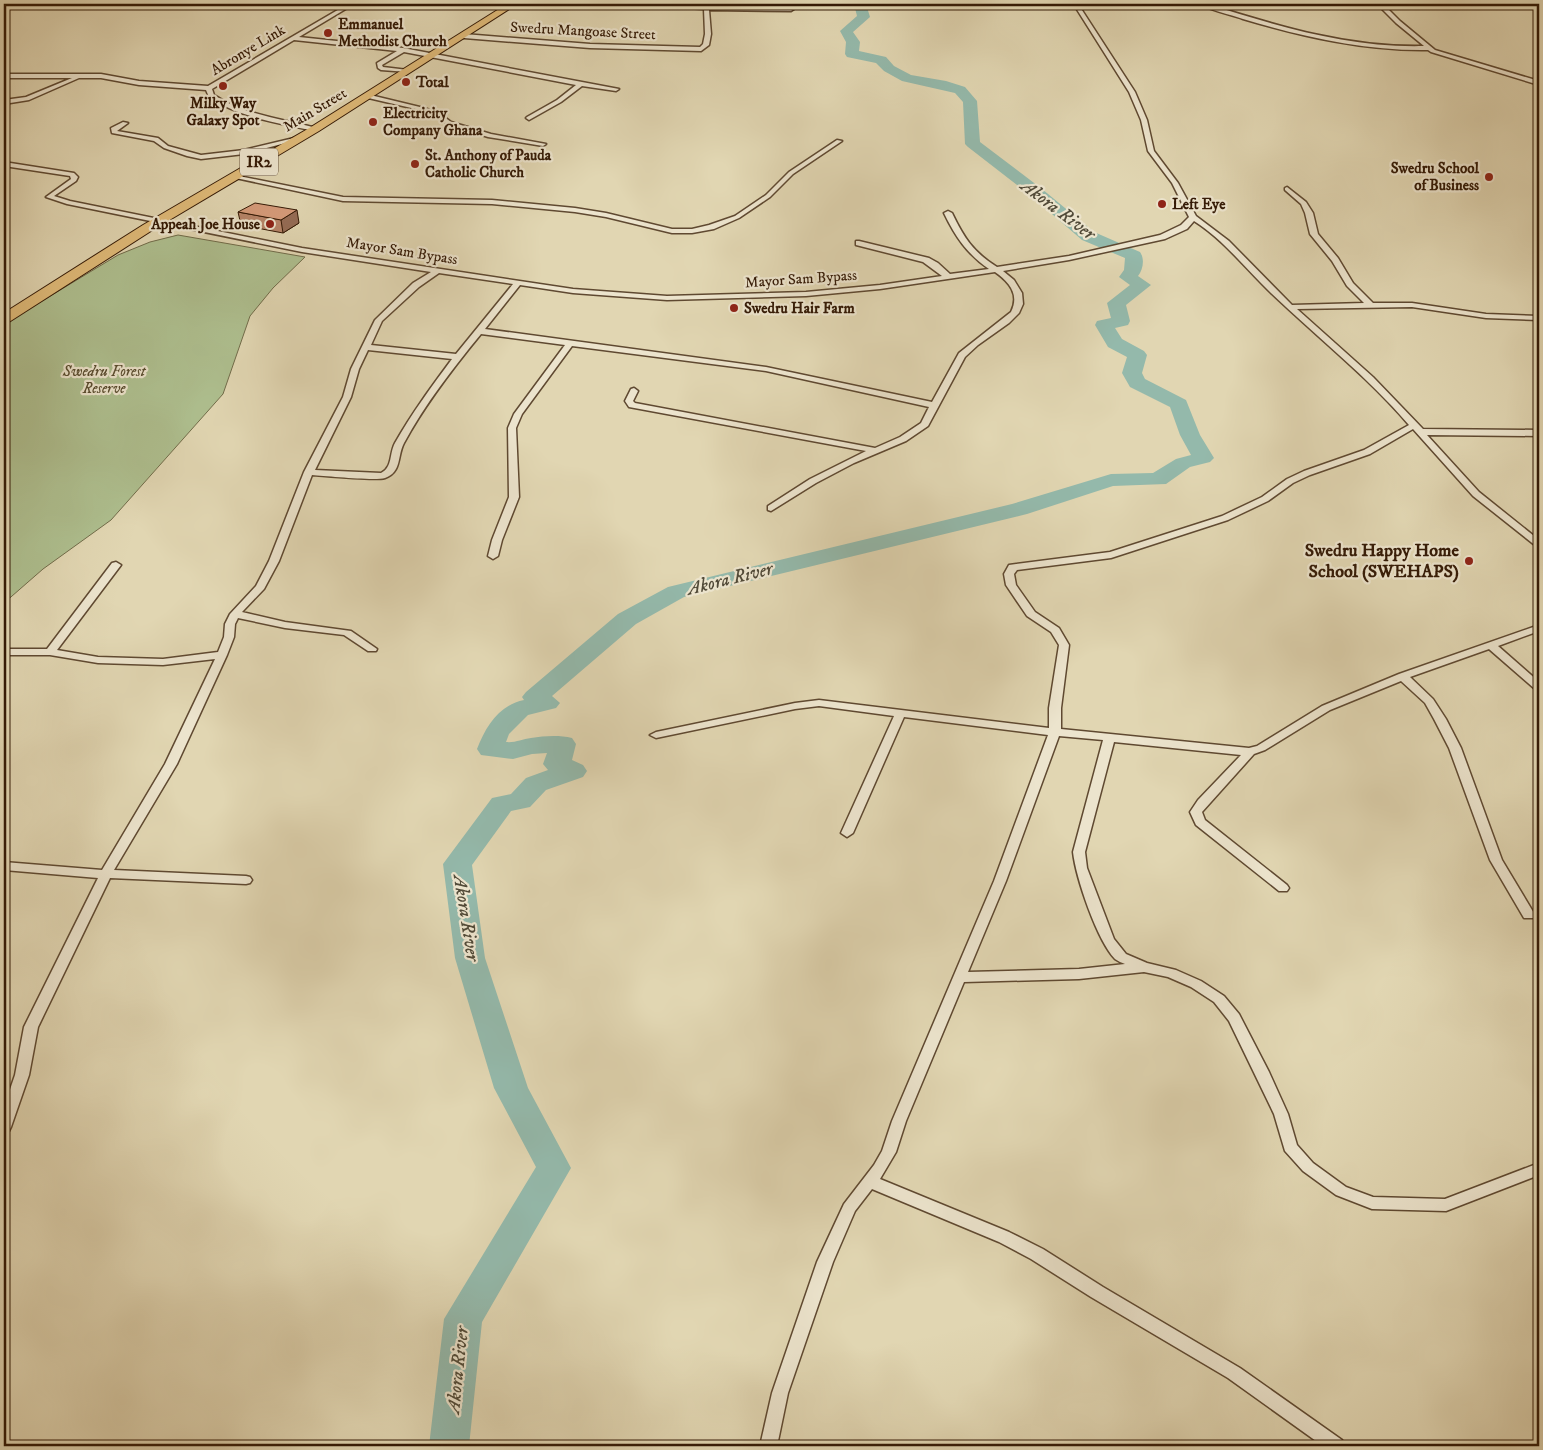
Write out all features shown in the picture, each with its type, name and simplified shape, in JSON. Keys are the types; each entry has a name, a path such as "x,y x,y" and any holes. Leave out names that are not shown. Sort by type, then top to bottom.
{"main road":[{"name":"Main Street","path":"4,319 161,221 315,129 513,4"}],"street":[{"name":"Abronye Link","path":"315,129 241,110 217,101 211,96 209,88 351,4"},
{"path":"648,4 791,10"},
{"path":"1048,4 1076,5 1110,55 1132,92 1144,120 1151,151 1175,183 1193,217 1223,238 1272,290 1401,410 1416,429 1488,505 1539,544"},
{"path":"1202,4 1289,32 1332,41 1385,48 1429,48"},
{"path":"1380,4 1398,22 1429,48 1438,53 1539,83"},
{"name":"Swedru Mangoase Street","path":"464,36 590,46 701,49 706,45 708,34 706,6"},
{"path":"292,38 402,50 616,89"},
{"path":"402,50 379,64 381,68 406,72"},
{"path":"4,76 82,75 112,77 139,83 209,88"},
{"path":"4,102 27,99 82,75"},
{"path":"529,118 558,102 581,84"},
{"path":"366,96 422,109 437,114 448,123 490,136 542,144"},
{"path":"124,123 113,129 114,132 156,139 166,147 201,157 244,152 294,140"},
{"path":"234,177 343,199 492,202 575,210 672,230 692,231 711,227 737,217 768,196 791,174 839,141"},
{"name":"Mayor Sam Bypass","path":"4,164 65,172 75,177 74,180 52,193 49,197 52,199 302,250 518,283 620,295 668,298 806,294 994,270 1069,258 1125,246 1177,232 1193,217"},
{"path":"1287,189 1304,203 1309,213 1314,234 1335,260 1350,284 1370,305"},
{"path":"771,508 813,481 851,461 903,439 924,424 966,350 999,328 1015,314 1020,302 1018,291 1011,281 976,256 967,246 948,213"},
{"path":"859,243 926,260 935,264 947,276"},
{"path":"4,1127 22,1075 31,1027 106,874 171,764 222,655 229,637 230,624 235,614 260,587 274,561 309,472 347,397 355,369 365,347 379,320 416,285 438,271"},
{"path":"309,472 382,476 390,472 405,431 458,357 518,283"},
{"path":"1291,307 1412,305 1486,316 1539,318"},
{"path":"478,331 766,369 934,405"},
{"path":"493,556 497,540 514,496 512,428 518,414 570,343"},
{"path":"365,347 458,357"},
{"path":"634,391 629,401 632,405 878,451"},
{"path":"768,1446 780,1393 825,1262 849,1208 889,1152 899,1121 1000,881 1055,732 1055,708 1064,644 1055,630 1031,614 1015,592 1011,585 1009,574 1014,567 1110,554 1225,518 1265,499 1290,481 1307,472 1367,452 1416,429 1539,433"},
{"path":"50,652 116,564"},
{"path":"235,614 285,625 348,633 372,649"},
{"path":"656,735 795,706 820,703 1055,732 1250,752 1261,748 1326,708 1403,676 1539,628"},
{"path":"1492,646 1539,687"},
{"path":"4,652 50,652 98,660 163,662 222,655"},
{"path":"1403,676 1429,701 1440,719 1455,748 1496,860 1529,915"},
{"path":"847,833 901,712"},
{"path":"1110,737 1079,852 1081,868 1108,940 1121,957 1144,967 1171,973 1196,984 1219,1000 1234,1018 1262,1072 1281,1114 1290,1147 1308,1166 1341,1191 1372,1203 1446,1205 1539,1169"},
{"path":"1250,752 1202,803 1196,812 1200,822 1283,888"},
{"path":"4,866 106,874 246,880"},
{"path":"960,977 1079,974 1144,967"},
{"path":"870,1181 996,1234 1037,1254 1097,1292 1234,1373 1336,1446"}],"green space":[{"name":"Swedru Forest Reserve","path":"178,235 305,257 273,288 250,316 223,394 111,520 43,569 4,603 4,324 118,255 150,242"}],"building":[{"path":"255,203 297,210 281,220 238,212"}],"waterway":[{"name":"Akora River","path":"449,1446 463,1319 554,1168 511,1088 470,958 457,864 502,804 520,801 536,784 573,771 557,764 563,744 531,746 513,751 490,749 497,731 519,709 547,703 535,697 627,619 676,592 1019,509 1111,480 1158,479 1183,463 1203,458 1190,435 1179,404 1137,383 1132,373 1137,355 1115,343 1104,325 1121,321 1116,303 1142,285 1128,277 1133,271 1134,256 1088,236 1036,192 973,144 970,101 960,90 946,85 906,78 889,69 881,60 852,54 853,42 846,31 864,17 860,4"}],"place":[{"name":"Emmanuel Methodist Church","path":"328,33"},
{"name":"Total","path":"406,82"},
{"name":"Milky Way Galaxy Spot","path":"223,86"},
{"name":"Electricity Company Ghana","path":"373,122"},
{"name":"St. Anthony of Pauda Catholic Church","path":"415,164"},
{"name":"Swedru School of Business","path":"1489,177"},
{"name":"Left Eye","path":"1162,204"},
{"name":"Appeah Joe House","path":"270,224"},
{"name":"Swedru Hair Farm","path":"734,308"},
{"name":"Swedru Happy Home School (SWEHAPS)","path":"1469,561"}]}
